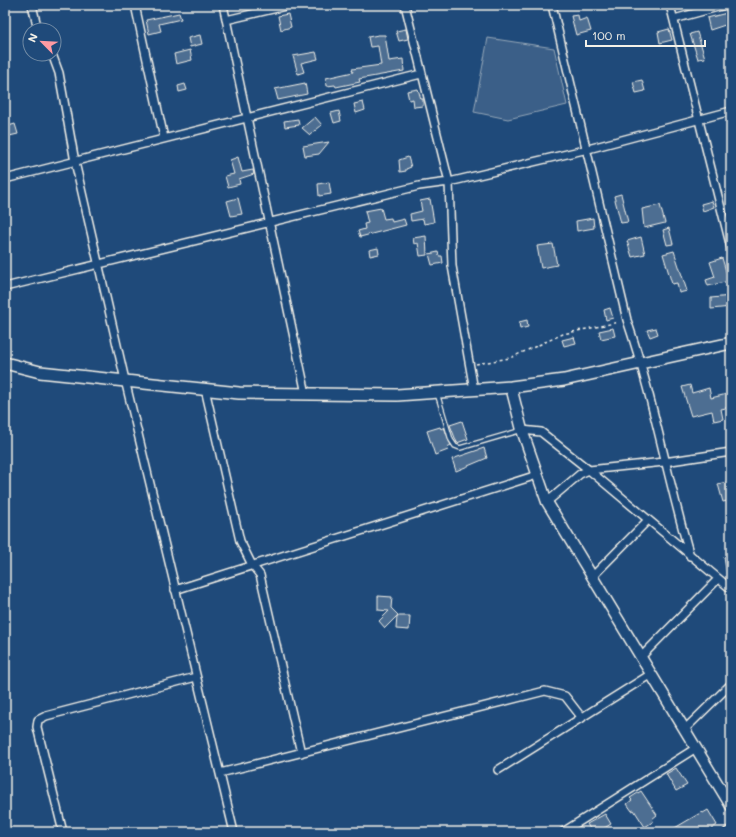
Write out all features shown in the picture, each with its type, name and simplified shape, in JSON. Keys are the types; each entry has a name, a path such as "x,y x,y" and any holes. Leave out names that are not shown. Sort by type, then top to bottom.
{"main road":[{"path":"5,363 40,372 239,393 397,395 511,387 564,380 731,343"},
{"path":"511,387 522,430 547,502 731,806"}],"street":[{"path":"32,5 36,22"},
{"path":"135,5 164,138"},
{"path":"223,5 306,394"},
{"path":"226,20 290,5"},
{"path":"405,5 450,182 452,266 471,365 474,390"},
{"path":"552,5 588,149 627,320 641,364 664,462 690,556"},
{"path":"670,5 699,119 727,217 731,248"},
{"path":"674,19 725,5"},
{"path":"55,62 59,73 75,162 98,265 234,832"},
{"path":"5,179 422,74"},
{"path":"5,286 98,265 419,186 450,182 588,149 731,111"},
{"path":"205,389 240,541 252,565 260,575 301,753"},
{"path":"522,430 541,432 589,470 731,589"},
{"path":"547,502 580,474 589,470 664,462 731,452"},
{"path":"175,590 537,475"},
{"path":"592,577 648,520"},
{"path":"641,657 718,578"},
{"path":"498,770 652,674"},
{"path":"63,832 36,727 38,720 46,716 196,677"},
{"path":"685,729 731,684"},
{"path":"220,774 545,691 565,696 582,718"},
{"path":"563,832 696,748"},
{"path":"727,832 731,829"}],"lane":[{"path":"437,392 451,440 455,446 460,448 522,430"}],"path":[{"path":"471,365 510,358 563,334 627,320"}],"shaded area":[{"path":"488,38 554,48 567,105 508,119 474,112"}],"building":[{"path":"731,12 731,23 710,30 707,18"},
{"path":"179,13 181,19 159,24 161,31 149,34 146,20"},
{"path":"288,14 291,27 281,30 278,16"},
{"path":"578,15 579,21 587,18 591,31 576,35 571,16"},
{"path":"406,29 408,39 399,41 396,31"},
{"path":"669,29 672,40 660,43 658,32"},
{"path":"697,32 705,58 698,59 690,34"},
{"path":"200,35 202,44 190,47 188,38"},
{"path":"385,35 389,61 403,59 404,71 359,79 360,82 336,87 335,85 327,86 326,78 353,72 352,69 381,65 378,46 370,47 368,37"},
{"path":"190,50 192,60 176,64 174,54"},
{"path":"316,52 318,59 301,63 304,72 298,74 293,56"},
{"path":"642,80 645,91 636,93 633,82"},
{"path":"305,83 307,94 278,100 275,89"},
{"path":"185,84 187,90 179,92 178,86"},
{"path":"418,89 421,99 423,99 423,106 414,107 413,99 409,100 407,91"},
{"path":"363,102 365,110 356,113 354,104"},
{"path":"339,111 341,121 334,123 331,113"},
{"path":"315,117 322,125 310,135 302,128"},
{"path":"298,119 299,125 285,127 284,121"},
{"path":"15,124 18,134 5,137 5,127"},
{"path":"329,142 319,154 305,156 303,146"},
{"path":"238,157 242,172 253,170 254,174 239,179 240,184 228,187 225,176 234,174 230,160"},
{"path":"408,157 411,167 406,169 406,171 400,172 399,160"},
{"path":"329,182 331,194 319,196 318,184"},
{"path":"621,194 628,222 621,223 614,196"},
{"path":"238,198 242,214 231,216 227,201"},
{"path":"430,199 434,222 424,224 423,219 411,221 410,214 422,211 420,201"},
{"path":"712,201 714,207 703,211 701,204"},
{"path":"660,205 665,223 644,228 642,209"},
{"path":"381,208 384,219 391,218 392,222 404,219 406,225 360,237 358,231 365,229 364,224 368,223 365,211"},
{"path":"593,218 594,228 577,231 576,221"},
{"path":"669,228 673,244 667,245 663,230"},
{"path":"426,236 427,255 420,256 418,243 414,244 413,238"},
{"path":"641,237 645,254 632,257 627,241"},
{"path":"553,244 557,265 541,268 537,246"},
{"path":"378,248 379,254 370,256 369,250"},
{"path":"674,251 687,291 679,293 677,283 672,284 663,254"},
{"path":"438,252 439,256 442,256 443,263 432,265 429,254"},
{"path":"722,258 729,281 708,286 706,280 715,277 710,262"},
{"path":"731,296 731,307 711,309 711,298"},
{"path":"610,308 613,318 606,320 604,310"},
{"path":"527,320 528,327 520,329 519,322"},
{"path":"613,328 615,336 601,339 599,331"},
{"path":"656,328 658,334 650,337 647,330"},
{"path":"574,337 576,343 564,346 562,340"},
{"path":"690,385 692,393 709,388 711,398 731,393 731,407 721,409 723,419 714,421 712,411 691,416 682,387"},
{"path":"462,421 468,439 457,443 450,425"},
{"path":"440,427 441,429 444,427 451,445 447,447 448,450 435,455 427,431"},
{"path":"484,448 487,458 456,471 452,459"},
{"path":"731,481 731,500 723,502 718,484"},
{"path":"731,555 731,575 727,575 724,557"},
{"path":"378,596 392,597 391,608 398,615 385,628 379,621 389,611 378,610"},
{"path":"397,616 410,616 409,630 396,629"},
{"path":"676,768 687,785 676,791 666,774"},
{"path":"641,791 657,815 652,819 654,821 645,827 634,810 632,811 627,804 632,800 630,798"},
{"path":"708,810 717,825 707,832 668,832 702,812 703,813"},
{"path":"605,814 611,824 598,832 592,832 587,824"}]}
